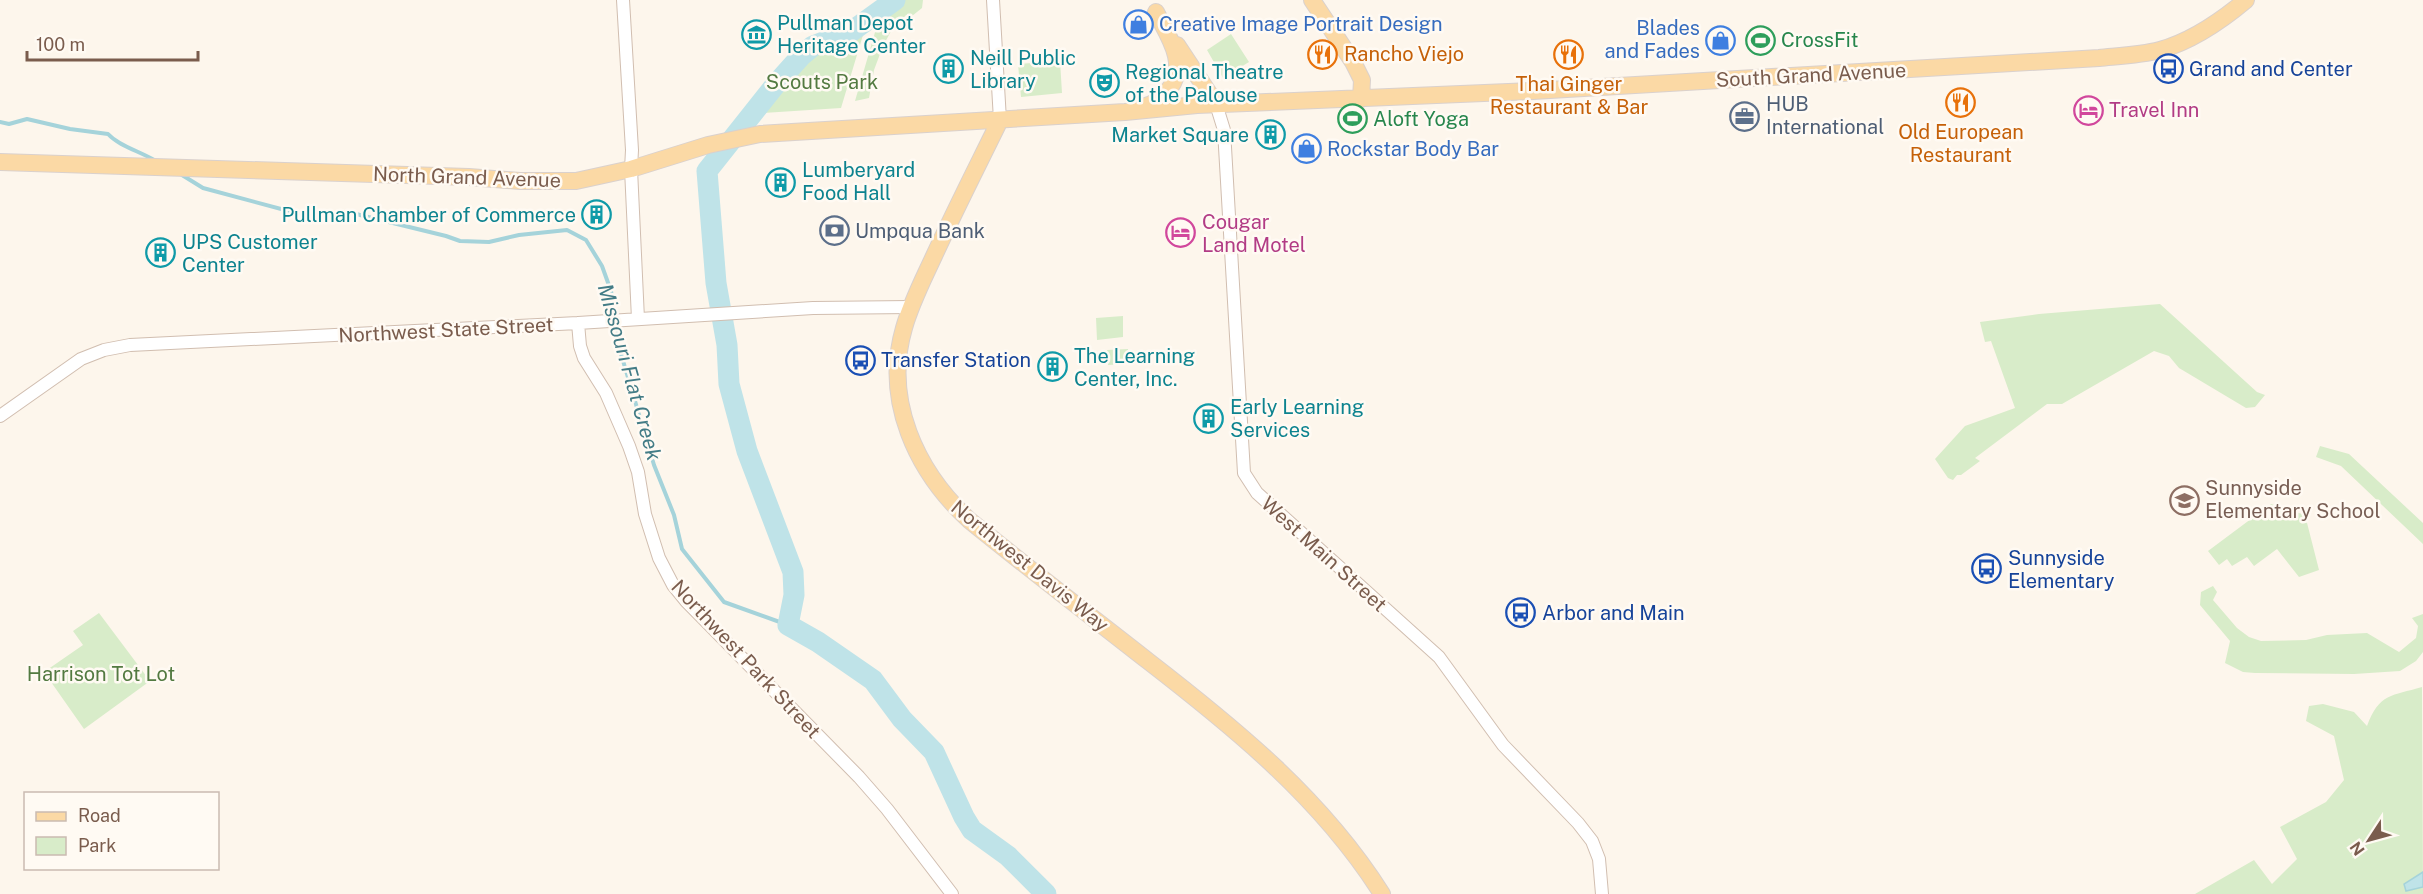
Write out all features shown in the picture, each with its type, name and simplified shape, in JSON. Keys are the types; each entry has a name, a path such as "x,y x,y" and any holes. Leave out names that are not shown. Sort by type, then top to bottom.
{"main road":[{"path":"1312,0 1353,62 1362,80 1361,99"},
{"name":"South Grand Avenue","path":"1216,104 1361,99 2099,58 2160,50 2186,41 2226,16 2246,0"},
{"path":"1125,112 1216,104 1152,6"},
{"path":"1125,112 1159,100 1167,93 1177,75 1178,60 1152,6"},
{"name":"North Grand Avenue","path":"0,162 214,167 547,182 576,181 631,169 708,145 760,134 1125,112"},
{"name":"Northwest Davis Way","path":"1000,120 911,307 899,350 897,373 899,399 908,433 916,451 938,488 952,505 978,528 1162,672 1290,779 1330,824 1382,894"}],"street":[{"path":"623,0 633,150 631,169 633,319"},
{"path":"993,0 1000,120"},
{"name":"West Main Street","path":"1216,104 1224,130 1244,473 1257,493 1439,657 1503,746 1578,823 1592,841 1599,860 1602,894"},
{"name":"Northwest State Street","path":"0,416 81,359 104,350 130,345 578,323 856,306 911,307"},
{"name":"Northwest Park Street","path":"578,323 582,352 619,418 638,472 645,514 659,558 674,585 703,618 887,808 952,894"}],"green space":[{"path":"903,0 923,0 922,8 912,16 906,15 890,33 874,70 869,98 855,101 878,22"},
{"path":"1231,34 1249,62 1223,78 1207,50"},
{"name":"Scouts Park","path":"863,35 841,108 763,113 807,60"},
{"path":"1060,61 1062,93 1021,97 1018,64"},
{"path":"2160,304 2257,392 2265,395 2255,407 2246,408 2179,368 2169,356 2154,351 2062,404 2047,404 1975,458 1980,461 1953,480 1948,478 1935,459 1965,426 2015,408 1991,341 1985,342 1980,322 2039,314"},
{"path":"1123,316 1123,337 1097,340 1096,318"},
{"path":"1128,349 1129,364 1108,365 1107,350"},
{"path":"2320,446 2349,454 2423,523 2423,544 2341,466 2316,457"},
{"path":"2271,504 2305,515 2319,570 2299,577 2277,549 2254,566 2247,557 2232,566 2227,559 2219,565 2208,551"},
{"path":"2213,586 2217,592 2213,600 2237,628 2249,637 2261,641 2306,640 2327,635 2367,633 2399,652 2416,638 2418,626 2412,618 2423,614 2423,652 2416,661 2400,671 2354,674 2243,672 2225,663 2230,641 2200,605 2201,592"},
{"name":"Harrison Tot Lot","path":"99,613 150,681 84,729 44,672 83,645 73,631"},
{"path":"2422,687 2423,894 2195,894 2254,860 2272,884 2297,859 2280,827 2326,802 2344,780 2334,736 2306,721 2309,706 2323,704 2354,712 2367,726 2376,707 2382,702 2395,695"}],"water":[{"path":"2423,872 2423,887 2406,891 2404,884"}],"waterway":[{"path":"895,0 852,31 813,46 802,55 707,171 716,283 727,345 729,384 747,451 793,572 794,595 788,625 818,642 873,680 902,719 934,752 972,830 1008,856 1046,894"},
{"name":"Missouri Flat Creek","path":"0,122 9,124 27,119 70,129 108,134 123,145 154,160"},
{"name":"Missouri Flat Creek","path":"182,175 203,188 296,213 356,214 460,241 489,242 519,235 567,230 586,240 602,266 611,291 621,354 654,465 674,515 682,549 724,602 788,625"}],"place":[{"name":"Creative Image Portrait Design","path":"1138,24"},
{"name":"Pullman Depot Heritage Center","path":"756,34"},
{"name":"Blades and Fades","path":"1721,40"},
{"name":"CrossFit","path":"1760,40"},
{"name":"Rancho Viejo","path":"1323,54"},
{"name":"Thai Ginger Restaurant & Bar","path":"1569,54"},
{"name":"Neill Public Library","path":"949,69"},
{"name":"Grand and Center","path":"2168,69"},
{"name":"Regional Theatre of the Palouse","path":"1104,83"},
{"name":"Old European Restaurant","path":"1961,102"},
{"name":"Travel Inn","path":"2088,110"},
{"name":"HUB International","path":"1745,116"},
{"name":"Aloft Yoga","path":"1352,119"},
{"name":"Market Square","path":"1270,135"},
{"name":"Rockstar Body Bar","path":"1306,149"},
{"name":"Lumberyard Food Hall","path":"781,182"},
{"name":"Pullman Chamber of Commerce","path":"597,215"},
{"name":"Umpqua Bank","path":"834,231"},
{"name":"Cougar Land Motel","path":"1181,233"},
{"name":"UPS Customer Center","path":"161,253"},
{"name":"Transfer Station","path":"860,360"},
{"name":"The Learning Center, Inc.","path":"1053,367"},
{"name":"Early Learning Services","path":"1209,419"},
{"name":"Sunnyside Elementary School","path":"2184,500"},
{"name":"Sunnyside Elementary","path":"1987,569"},
{"name":"Arbor and Main","path":"1521,613"}]}
